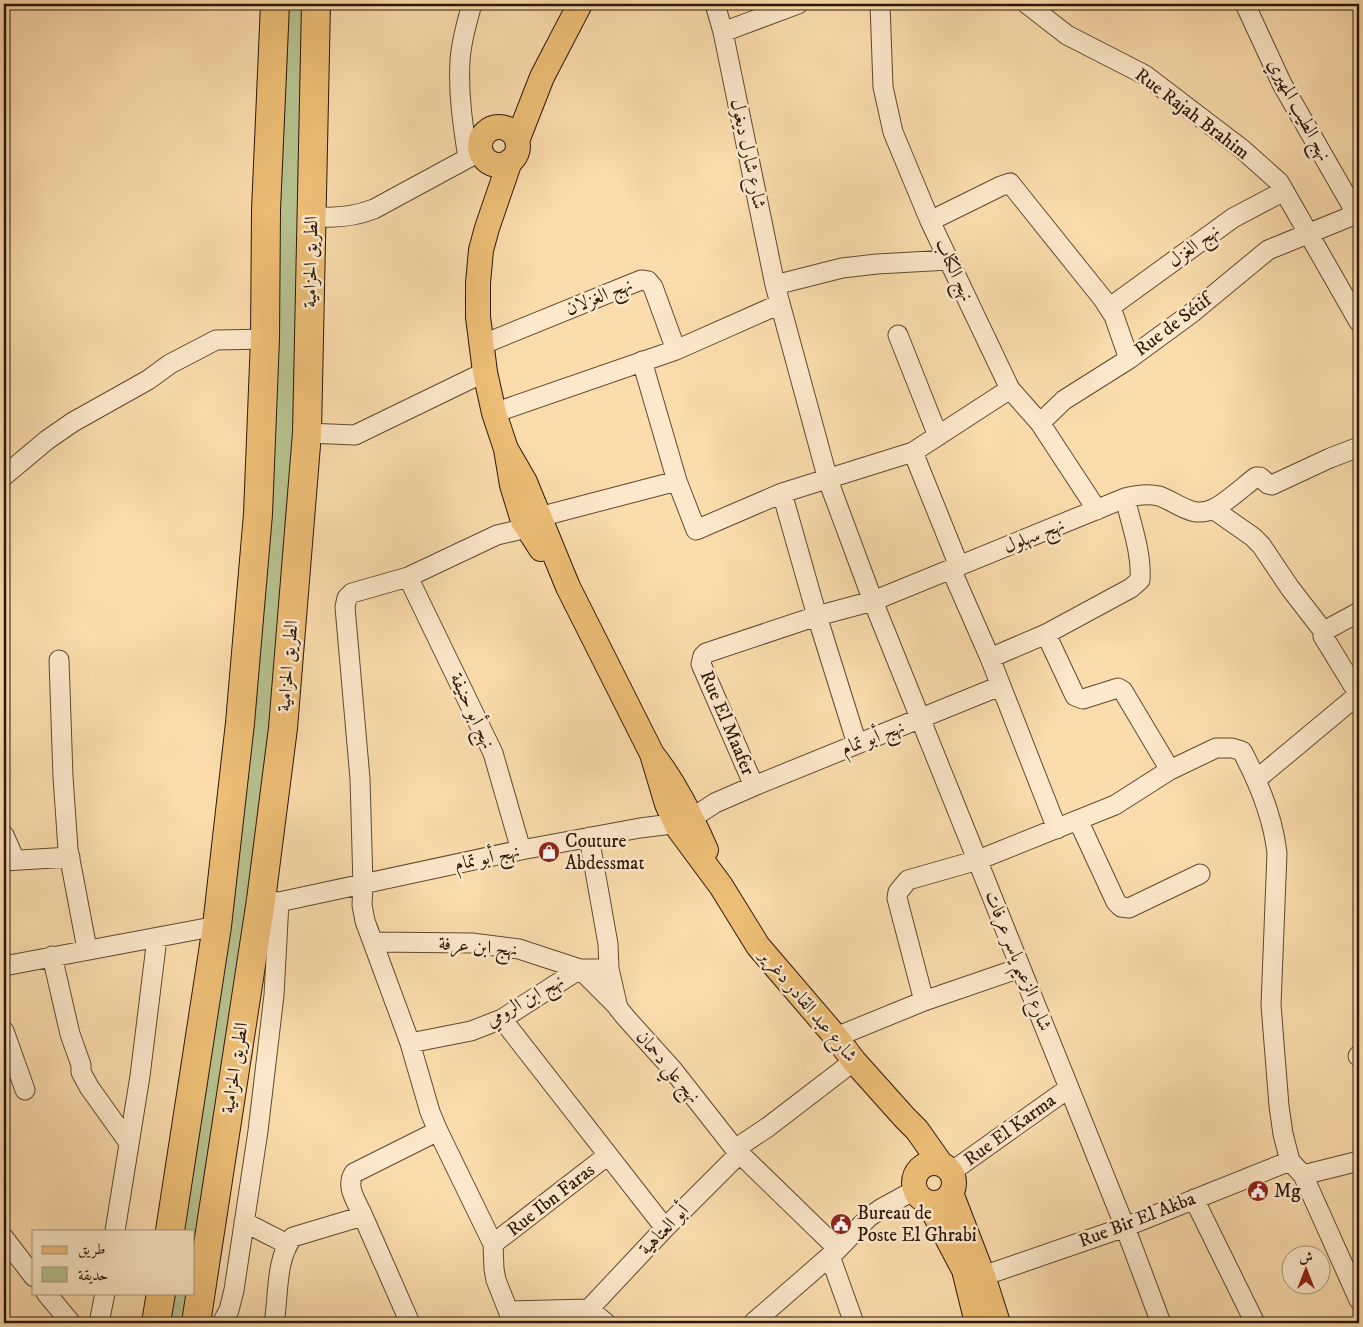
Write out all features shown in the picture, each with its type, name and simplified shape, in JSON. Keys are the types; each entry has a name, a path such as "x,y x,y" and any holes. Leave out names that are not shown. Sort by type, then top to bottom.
{"highway":[{"name":"الطريق الحزامية","path":"170,1230 217,926 240,723 258,514 266,210 275,4"},
{"name":"الطريق الحزامية","path":"196,1323 270,901 307,433 316,4"},
{"path":"156,1323 161,1294"}],"main road":[{"path":"478,155 492,163 504,164 532,65 565,4"},
{"path":"511,143 542,77 580,4"},
{"name":"شارع عبد القادر دغرير","path":"486,228 478,155 484,134 494,128 511,143 481,250 478,283 478,317 485,372 494,413 506,450 512,485 568,587 652,754 656,771 721,886 758,946 836,1037 854,1061 917,1130 948,1176 998,1323"},
{"name":"شارع عبد القادر دغرير","path":"905,1118 913,1149 919,1190 964,1270 973,1316"},
{"path":"932,1163 948,1176 945,1199 937,1203 919,1190 918,1171 924,1165 932,1163"}],"street":[{"path":"311,216 340,218 374,209 478,155 461,110 460,61 465,28 472,4"},
{"name":"شارع شارل ديغول","path":"715,4 724,32 775,284 828,480"},
{"path":"724,32 798,4"},
{"name":"نهج الكتاب","path":"880,4 882,87 893,132 930,221 1010,389 1040,423 1097,510"},
{"name":"Rue Rajah Brahim","path":"1027,4 1067,35 1145,75 1242,149 1279,182 1359,322"},
{"name":"نهج الطيب المهيري","path":"1245,4 1282,84 1358,213"},
{"path":"930,221 1010,183 1109,308 1114,316 1129,359"},
{"name":"نهج الغزل","path":"1109,308 1233,218 1284,190"},
{"name":"Rue de Sétif","path":"1040,423 1064,400 1129,359 1192,312 1268,250 1358,213"},
{"path":"775,284 842,268 949,260"},
{"name":"نهج الغزلان","path":"481,346 641,280 648,281 653,287 676,350"},
{"path":"494,413 676,350 780,304"},
{"path":"898,336 938,436"},
{"path":"4,476 42,444 73,422 148,380 170,364 216,340 264,339"},
{"path":"642,361 677,481 696,530 782,493 913,452 1010,389"},
{"path":"307,433 355,435 485,372"},
{"path":"1204,511 1256,477 1260,477 1272,485 1330,458 1359,447"},
{"path":"913,452 1000,686 1057,829"},
{"name":"شارع الزعيم ياسر عرفات","path":"828,480 873,601 1125,1226 1161,1323"},
{"path":"606,1323 589,1309 511,1317 496,1280 493,1244 430,1112 410,1042 365,921 362,904 360,779 344,607 347,598 352,593 408,577 531,517 677,481"},
{"path":"782,493 817,616 857,744"},
{"name":"نهج سهلول","path":"701,660 702,656 706,653 817,616 873,601 1138,494 1155,495 1204,511 1253,537 1261,545 1324,634"},
{"path":"990,658 1046,634 1131,588 1140,580 1141,569 1125,498"},
{"name":"نهج أبو حنيفة","path":"408,577 493,753 521,850"},
{"path":"1257,779 1359,695 1324,634 1359,612"},
{"path":"1046,634 1074,696 1084,699 1112,689 1118,688 1123,691 1170,770"},
{"path":"59,660 63,777 70,857 87,949"},
{"name":"Rue El Maafer","path":"701,660 701,664 754,786"},
{"name":"نهج أبو تمام","path":"270,901 640,828 681,816 1000,686"},
{"path":"924,1001 897,898 898,892 908,880 978,860 1057,829 1115,804 1170,770 1216,748 1232,748 1242,752 1257,779 1275,832 1277,853 1271,1005 1278,1106 1283,1134 1290,1161 1303,1175 1359,1300"},
{"path":"1078,820 1116,902 1121,907 1129,908 1200,874"},
{"path":"4,835 9,860 70,857"},
{"name":"نهج علي دحمان","path":"589,837 608,944 609,969 618,1008 673,1070 738,1151 834,1252 854,1323"},
{"path":"222,1323 230,1310 234,1290 258,1131 274,995 270,901"},
{"path":"4,966 217,926"},
{"path":"115,1230 140,1076 157,938"},
{"name":"نهج ابن عرفة","path":"374,942 472,943 518,949 580,969"},
{"path":"52,956 70,1034 81,1065 81,1072 89,1087 129,1143"},
{"path":"836,1037 924,1001 1020,968"},
{"path":"580,969 609,969"},
{"path":"580,969 618,1008"},
{"name":"نهج ابن الرومي","path":"410,1042 471,1031 502,1019 580,969"},
{"path":"502,1019 665,1228"},
{"path":"4,1031 25,1090"},
{"name":"أبو العتاهية","path":"589,1309 738,1151 854,1061"},
{"name":"Rue El Karma","path":"948,1176 1069,1088"},
{"path":"410,1323 350,1186 350,1179 354,1173 438,1131"},
{"name":"Rue Ibn Faras","path":"493,1244 608,1155"},
{"name":"Rue Bir El Akba","path":"983,1276 1125,1226 1290,1161"},
{"path":"1303,1175 1359,1161"},
{"path":"753,1323 834,1252 869,1217 882,1208 919,1190"},
{"path":"1194,1199 1255,1323"},
{"path":"285,1323 276,1314 280,1267 287,1244 293,1237 363,1216"},
{"path":"244,1222 287,1244"},
{"path":"7,1250 32,1275"},
{"path":"47,1294 71,1323"},
{"path":"99,1323 104,1294"}],"green space":[{"path":"284,4 310,4 297,390 273,725 195,1262 195,1230 181,1230 231,897"},
{"path":"171,1294 190,1294 185,1323 167,1323"}],"place":[{"name":"Couture Abdessmat","path":"549,852"},
{"name":"Mg","path":"1258,1191"},
{"name":"Bureau de Poste El Ghrabi","path":"841,1224"}]}
